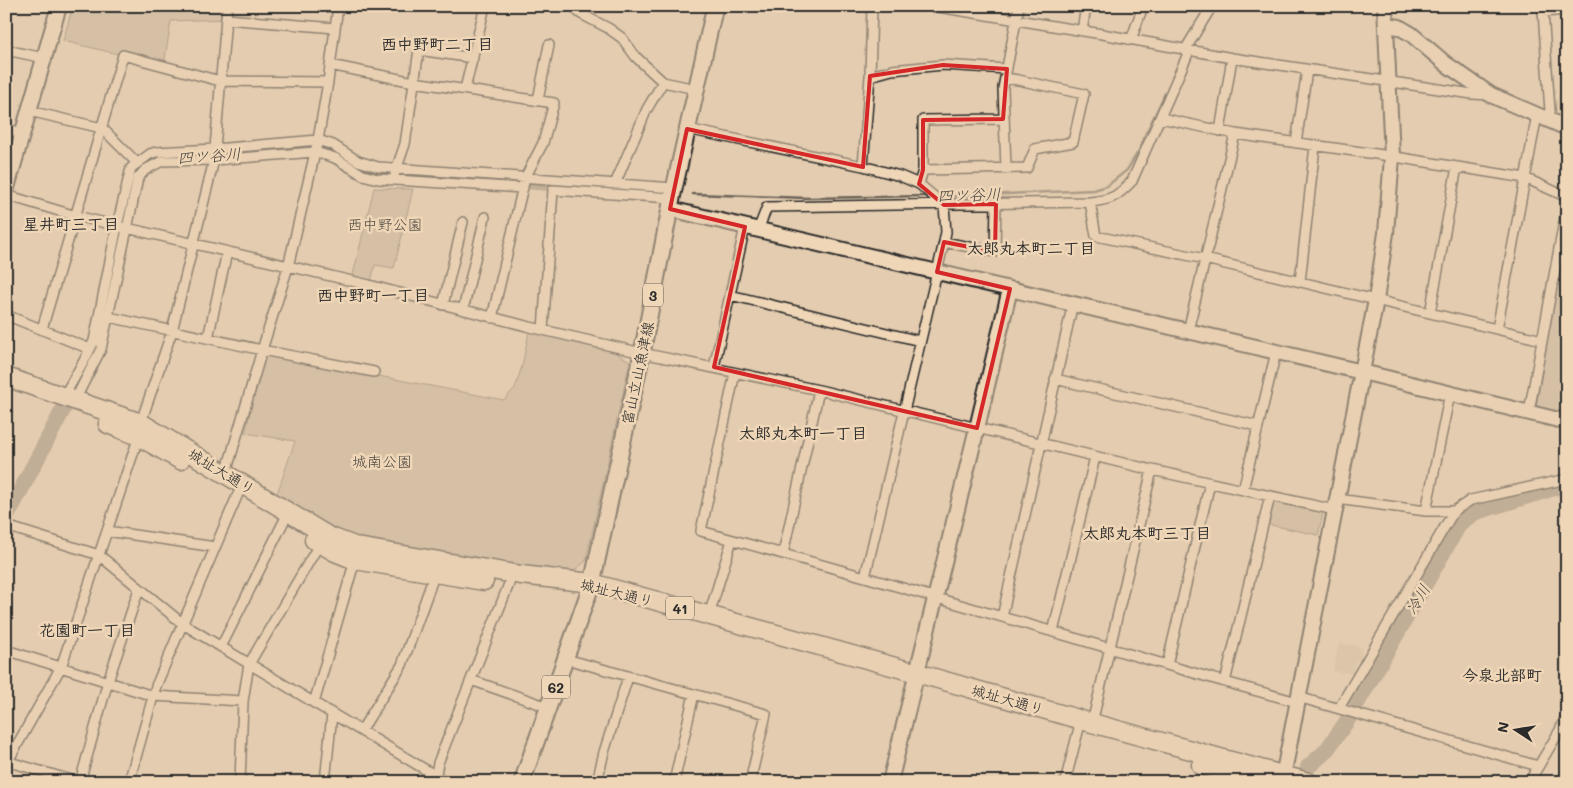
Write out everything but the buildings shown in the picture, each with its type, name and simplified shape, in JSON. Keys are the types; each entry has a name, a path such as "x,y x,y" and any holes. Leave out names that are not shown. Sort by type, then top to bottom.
{"highway":[{"name":"城址大通り","path":"6,377 140,429 226,474 328,536 358,547 591,588 709,615 916,678"},
{"name":"城址大通り","path":"6,388 68,402"},
{"name":"城址大通り","path":"140,429 265,511 335,552 355,560 435,574 509,584 591,588 1085,726 1282,778 1308,782"},
{"name":"城址大通り","path":"1085,726 1258,782"}],"main road":[{"name":"富山立山魚津線","path":"591,588 642,353 672,198 715,6"},
{"name":"62","path":"522,782 591,588"}],"street":[{"path":"59,6 6,193 76,216 296,267 492,318 642,353 819,390 1210,483 1270,496 1336,505 1454,511"},
{"path":"139,589 108,681 79,782 7,761 61,667 108,532 172,331 214,160 227,6"},
{"path":"226,474 288,266 318,140 338,6"},
{"path":"465,89 485,6"},
{"path":"572,6 581,14 608,28 622,38 636,57 663,82 696,89"},
{"path":"863,166 870,76 872,6"},
{"path":"932,6 1307,70 1472,94 1491,95"},
{"path":"1006,168 1003,88 1019,6"},
{"path":"1082,31 1086,6"},
{"path":"1131,40 1143,6"},
{"path":"714,367 730,295 752,228 767,207 1090,202 1112,198 1121,193 1132,182 1187,56 1188,45 1212,6"},
{"path":"1282,778 1376,300 1386,233 1392,156 1385,6"},
{"path":"1497,329 1525,178 1543,118 1550,111 1543,12 1567,10"},
{"path":"226,19 335,28"},
{"path":"1387,25 1399,27 1411,34 1446,64 1491,95 1567,128"},
{"path":"538,100 549,45"},
{"path":"6,50 44,58"},
{"path":"391,180 405,144 419,50 473,58"},
{"path":"42,329 124,55 220,81 328,82"},
{"path":"1220,131 1232,58"},
{"path":"330,65 414,82 554,103 543,143 525,178 492,318"},
{"path":"870,76 892,70 943,65 1006,69"},
{"path":"1296,143 1307,70"},
{"path":"923,170 1027,168 1035,149 1073,142 1084,94 1005,78"},
{"path":"616,184 647,109 663,82"},
{"path":"29,111 102,128 137,163"},
{"path":"1161,118 1235,134 1392,156 1525,178 1567,198"},
{"path":"919,184 923,170 923,120 1003,119"},
{"path":"6,129 23,133"},
{"path":"687,129 863,166 900,176 919,184 944,204 946,232 944,242 865,577"},
{"path":"1188,331 1235,134"},
{"path":"68,402 94,341 117,226 131,168 150,154 156,152 318,140 333,145 367,165 396,169 616,184 672,198 752,228 1567,422"},
{"path":"1300,282 1315,146"},
{"path":"68,402 102,349 138,178 144,170 162,161 214,160 315,152 335,158 363,175 378,179 523,188"},
{"path":"1430,313 1456,167"},
{"path":"543,330 553,190 672,198"},
{"path":"1090,202 1096,236 1205,259 1542,340"},
{"path":"944,242 996,252 996,204"},
{"path":"1529,412 1567,205"},
{"path":"463,310 485,217"},
{"path":"443,305 463,222"},
{"path":"208,338 227,252"},
{"path":"890,782 1010,289"},
{"path":"730,295 920,341"},
{"path":"1002,617 1073,303"},
{"path":"6,315 90,349"},
{"path":"109,317 374,372"},
{"path":"1243,490 1276,352"},
{"path":"735,373 701,531 1225,682 1339,708 1538,766"},
{"path":"1055,379 1258,426"},
{"path":"783,554 819,390"},
{"path":"1426,511 1450,393"},
{"path":"1053,632 1095,457"},
{"path":"1065,782 1085,726 1109,648 1152,470"},
{"path":"1339,708 1454,511 1471,500 1567,479"},
{"path":"1167,665 1210,483"},
{"path":"130,782 156,686 238,494"},
{"path":"1225,682 1270,496"},
{"path":"221,647 284,521"},
{"path":"6,526 99,556 183,624 361,731 435,779 446,782"},
{"path":"108,532 215,547"},
{"path":"709,615 732,540"},
{"path":"240,782 243,701 249,664 320,543"},
{"path":"314,703 355,560"},
{"path":"361,731 402,666 435,574"},
{"path":"435,779 438,763 509,584"},
{"path":"6,650 153,696 243,701"},
{"path":"566,659 766,714 750,782"},
{"path":"597,782 604,752 628,677"},
{"path":"471,680 548,708"},
{"path":"674,782 694,694"},
{"path":"325,782 332,714"},
{"path":"1529,782 1560,730 1567,714"}],"highlighted area":[{"path":"943,65 1007,69 1003,119 923,120 923,170 919,184 944,205 996,204 995,252 944,242 937,272 1010,289 977,428 714,367 745,227 670,209 687,129 863,167 870,76"}],"shaded area":[{"path":"1567,76 1567,122 1551,115"},
{"path":"1339,643 1362,647 1360,662 1355,661 1353,674 1333,671"}],"green space":[{"path":"73,6 227,6 226,19 171,21 164,65 63,41"},
{"name":"西中野公園","path":"374,188 413,189 394,268 375,265 370,285 352,279"},
{"path":"1567,226 1567,415 1536,408"},
{"name":"城南公園","path":"530,327 596,342 630,361 586,561 573,572 531,568 359,541 330,530 276,497 295,441 245,433 264,357 269,355 504,400 515,388 522,366"},
{"path":"1271,502 1323,513 1318,535 1266,524"}],"waterway":[{"name":"四ツ谷川","path":"938,197 1094,190 1107,186 1127,170 1141,147 1171,82"},
{"name":"四ツ谷川","path":"6,518 97,345 135,174 148,161 159,157 218,155 319,147 335,153 360,168 380,174 512,180 652,191"},
{"name":"四ツ谷川","path":"693,194 808,198 930,196"},
{"name":"冷川","path":"1308,767 1326,751 1347,721 1460,523 1476,512 1567,484"}],"district":[{"name":"西中野町二丁目","path":"437,43"},
{"name":"星井町三丁目","path":"71,223"},
{"name":"太郎丸本町二丁目","path":"1031,247"},
{"name":"西中野町一丁目","path":"373,294"},
{"name":"太郎丸本町一丁目","path":"803,432"},
{"name":"太郎丸本町三丁目","path":"1147,532"},
{"name":"花園町一丁目","path":"87,629"},
{"name":"今泉北部町","path":"1502,674"}]}
